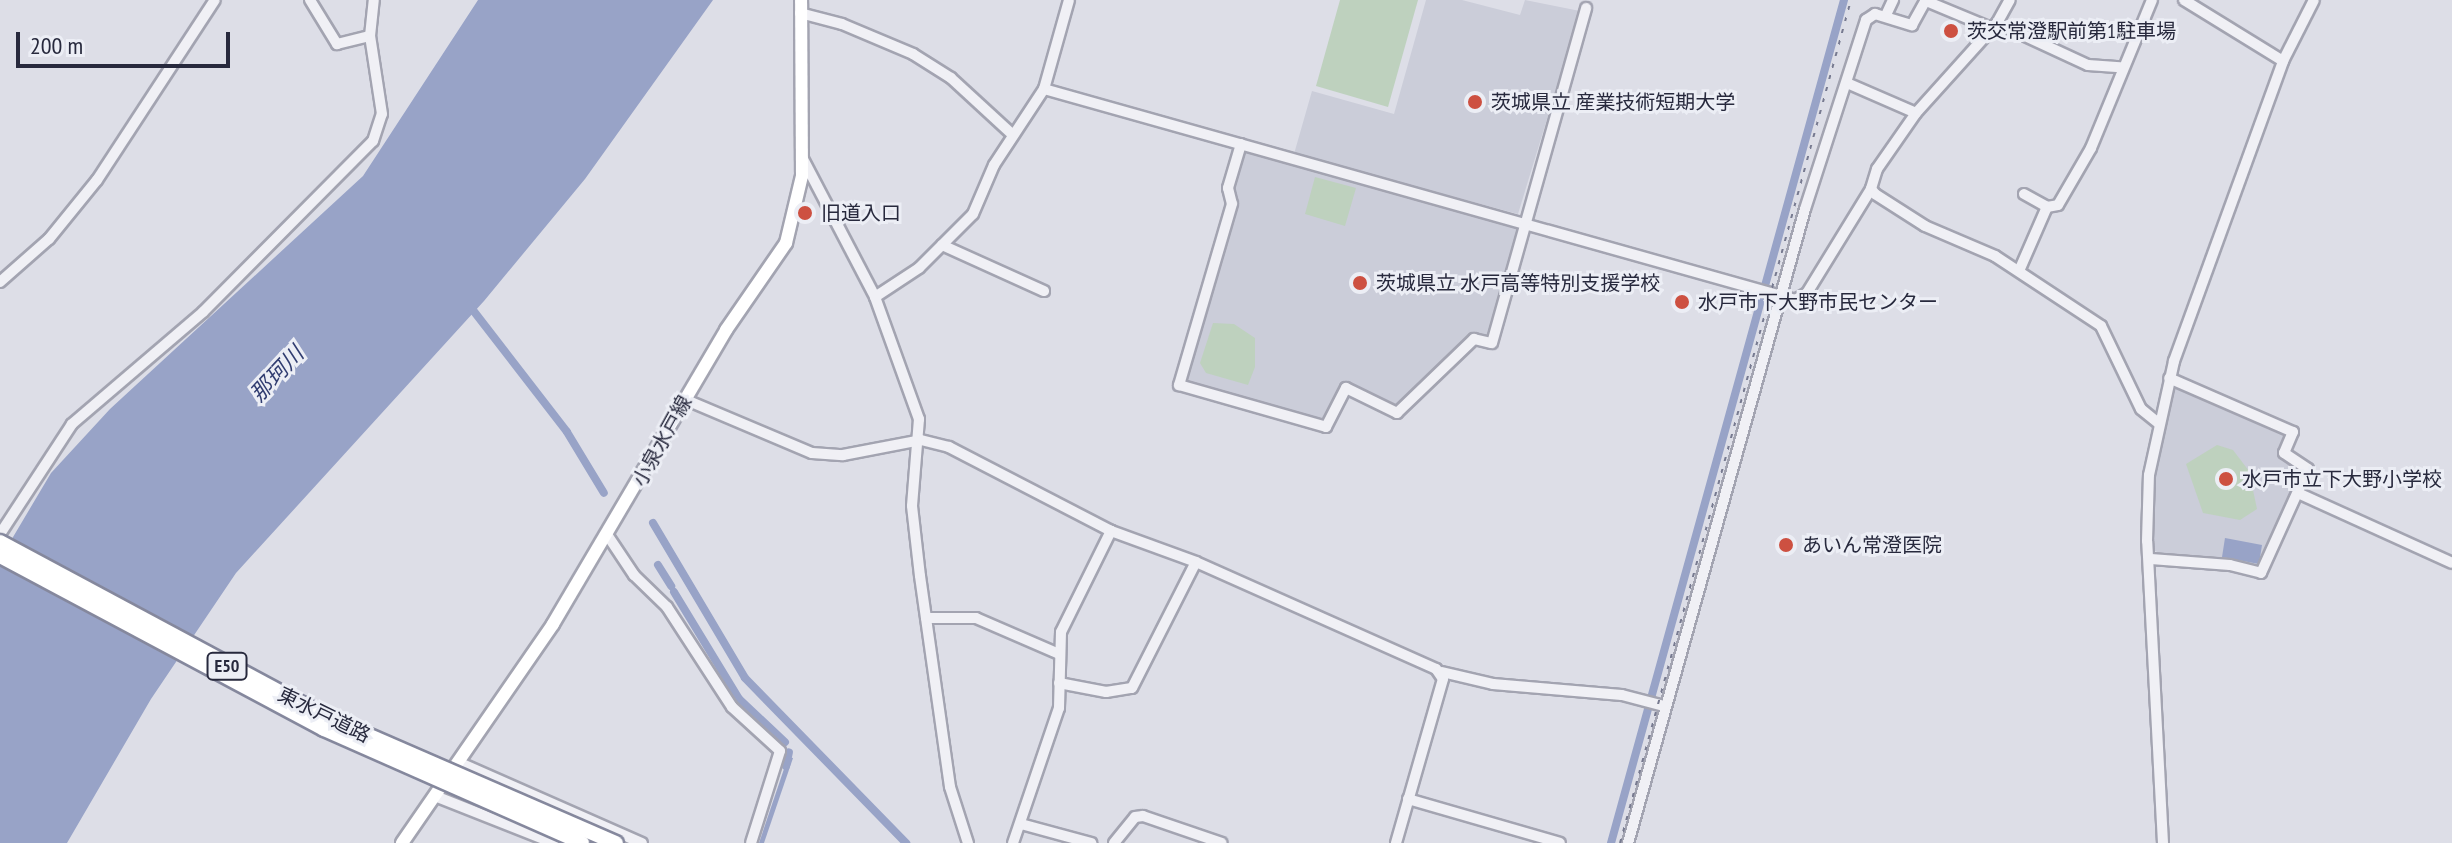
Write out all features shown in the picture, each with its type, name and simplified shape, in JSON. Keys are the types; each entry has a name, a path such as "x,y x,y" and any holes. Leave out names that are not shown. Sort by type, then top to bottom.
{"highway":[{"name":"東水戸道路","path":"1,532 328,718 616,843"},
{"name":"東水戸道路","path":"0,556 336,735 582,843"}],"main road":[{"name":"小泉水戸線","path":"402,843 608,536 684,399 786,243 800,197 803,159 800,6"}],"street":[{"path":"0,282 49,239 97,180 215,0"},
{"path":"310,0 337,44 370,36"},
{"path":"1,532 72,424 203,312 373,141 382,114 370,36 374,0"},
{"path":"875,297 942,245 973,214 1013,135 1044,89 1069,0"},
{"path":"1886,15 1893,0"},
{"path":"1628,843 1655,702 1866,20 1875,14 1886,15 1912,25 1926,0 2088,65 2120,67"},
{"path":"1044,89 1780,295 1803,298 1871,189 1883,158 1916,113 1994,26 2010,0"},
{"path":"2024,194 2047,207 2058,205 2091,148 2120,67 2152,0"},
{"path":"2184,0 2283,61"},
{"path":"2163,843 2149,475 2158,423 2169,378 2283,61 2314,0"},
{"path":"800,6 923,60 951,78 1013,135"},
{"path":"1241,144 1228,188 1232,204 1179,385 1326,427 1346,388 1397,413 1474,339 1492,343 1586,8"},
{"path":"1847,83 1916,113"},
{"path":"803,159 875,297 905,370 921,440 912,506 926,618 950,787 968,843"},
{"path":"1871,189 1925,226 2019,271 2101,326 2141,409 2158,423"},
{"path":"2019,271 2047,207"},
{"path":"942,245 1044,291"},
{"path":"2151,559 2230,565 2261,573 2308,469 2284,453 2293,432 2169,378"},
{"path":"684,399 812,453 843,455 921,440 949,447 1111,531 1196,562 1442,672 1528,689 1655,702"},
{"path":"2298,493 2452,563"},
{"path":"1013,843 1059,708 1059,654 1066,618 1111,531"},
{"path":"608,536 634,575 667,607 732,707 780,751 751,843"},
{"path":"1059,683 1106,692 1132,688 1196,562"},
{"path":"926,618 976,618 1059,654"},
{"path":"1396,843 1442,672"},
{"path":"458,762 642,843"},
{"path":"435,796 536,840 554,843"},
{"path":"1408,799 1560,843"},
{"path":"536,840 562,809"},
{"path":"1114,843 1135,817 1143,816 1222,843"},
{"path":"1021,824 1091,843"}],"shaded area":[{"name":"茨城県立 産業技術短期大学","path":"1426,0 1462,0 1520,15 1525,0 1580,11 1518,214 1294,154 1312,91 1394,114"},
{"name":"茨城県立 水戸高等特別支援学校","path":"1247,149 1518,225 1491,336 1470,335 1397,408 1344,383 1320,422 1186,382 1237,204 1233,187"},
{"name":"水戸市立下大野小学校","path":"2175,384 2288,433 2281,454 2304,471 2261,569 2168,557 2153,550 2151,487"}],"green space":[{"path":"1340,0 1418,0 1388,107 1316,86"},
{"path":"1315,177 1356,188 1345,226 1305,214"},
{"path":"1213,323 1234,324 1255,338 1255,367 1248,385 1206,373 1200,363"},
{"path":"2217,445 2233,450 2249,471 2257,509 2240,520 2203,513 2186,464"}],"water":[{"name":"那珂川","path":"478,0 713,0 585,179 484,301 236,573 151,699 67,843 0,843 0,559 51,473 110,409 363,176"},
{"path":"2225,538 2262,545 2259,564 2222,557"},
{"path":"788,757 793,758 764,843 759,843"}],"waterway":[{"path":"1611,843 1844,0"},
{"path":"469,305 567,432 604,493"},
{"path":"653,523 745,678 906,843"},
{"path":"658,565 671,586"},
{"path":"674,592 739,699 785,742"},
{"path":"786,766 789,752"}],"railway":[{"path":"1620,843 1851,0"}],"place":[{"name":"茨交常澄駅前第1駐車場","path":"1951,31"},
{"name":"茨城県立 産業技術短期大学","path":"1475,102"},
{"name":"旧道入口","path":"805,213"},
{"name":"茨城県立 水戸高等特別支援学校","path":"1360,283"},
{"name":"水戸市下大野市民センター","path":"1682,302"},
{"name":"水戸市立下大野小学校","path":"2226,479"},
{"name":"あいん常澄医院","path":"1786,545"}]}
